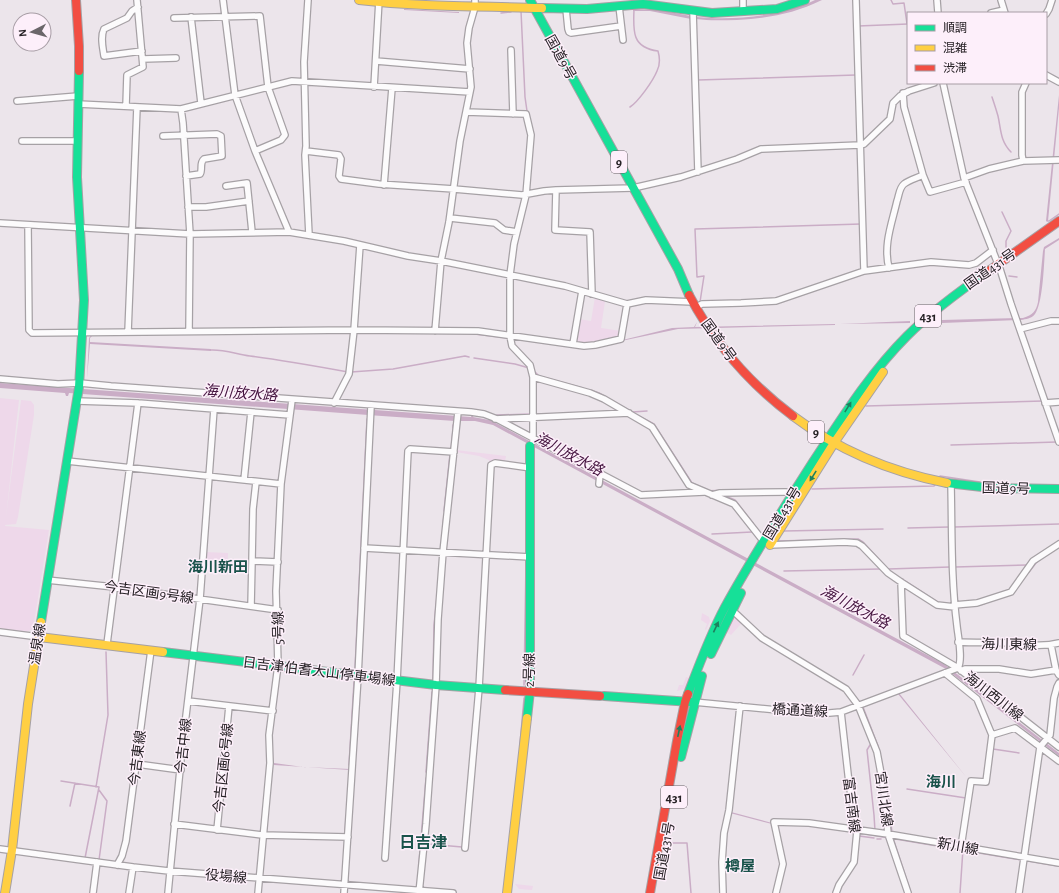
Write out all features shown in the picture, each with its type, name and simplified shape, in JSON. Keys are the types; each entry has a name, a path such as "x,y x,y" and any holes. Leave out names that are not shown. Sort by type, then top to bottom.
{"main road":[{"name":"温泉線","path":"5,893 12,850 28,704 80,385 84,300 77,141 79,46 76,0"},
{"path":"358,0 532,4 566,9 598,4 619,6 643,4 712,13 776,9 805,0"},
{"name":"国道9号","path":"532,4 678,269 694,304 712,332 733,360 756,385 792,415 830,442 896,471 951,484 1001,490 1059,489"},
{"name":"国道431号","path":"650,893 676,749 705,650 722,614 830,442 852,402 879,367 906,337 931,313 999,266 1059,221"},
{"name":"国道431号","path":"999,266 1059,228"},
{"name":"2号線","path":"507,893 530,691 532,442"},
{"name":"国道431号","path":"656,893 690,702 752,568"},
{"name":"日吉津伯耆大山停車場線","path":"39,637 278,665 358,677 436,685 690,702"}],"street":[{"path":"126,106 127,75 143,67 137,0"},
{"path":"222,0 235,95 255,151 289,232"},
{"path":"308,0 304,62 305,155 309,235"},
{"path":"743,0 743,12"},
{"path":"856,0 864,271"},
{"path":"937,0 938,12"},
{"path":"1001,0 1004,11"},
{"path":"1047,12 1052,0"},
{"path":"374,87 379,1"},
{"path":"435,331 441,261 450,218 460,141 471,87 467,43 468,28 475,3"},
{"path":"619,6 623,40"},
{"path":"138,7 132,10 127,18 104,29 102,32 102,38 104,56 142,52"},
{"path":"566,9 568,29 571,33 621,26"},
{"path":"693,11 698,172"},
{"path":"174,18 260,16 268,87 285,133 285,137 255,151"},
{"path":"191,17 201,104"},
{"path":"511,50 513,114"},
{"path":"143,59 176,58"},
{"path":"376,60 470,69"},
{"path":"1047,76 1059,82"},
{"path":"17,101 78,100 137,107 181,108 292,81 470,92"},
{"path":"306,151 339,155 341,159 339,174 341,179 384,185 526,195 556,190 633,188 698,172 761,149 864,144 890,119 893,103 903,93 931,84"},
{"path":"943,84 965,180 994,250 1059,442"},
{"path":"1023,161 1022,92 1026,84"},
{"path":"384,185 392,88"},
{"path":"903,93 904,107 923,176 930,192 965,180 989,169 1023,161 1055,161"},
{"path":"128,332 137,107"},
{"path":"181,108 190,234 188,331"},
{"path":"466,112 526,114 531,135 526,195 514,244 510,275 510,336 512,346 530,365 533,377 532,442"},
{"path":"163,136 220,135 222,139 222,156 204,159 201,162 202,172 200,174 186,176"},
{"path":"22,141 77,141"},
{"path":"889,268 886,251 887,243 892,216 900,190 903,184 923,176"},
{"path":"226,186 247,183 252,232"},
{"path":"556,190 555,230 590,232 592,294"},
{"path":"188,207 206,207 249,201"},
{"path":"450,218 494,223 504,230 517,232"},
{"path":"0,223 190,234 289,232 565,286 627,304 646,300 702,304 776,300 864,271 931,262 969,265 976,263 994,250"},
{"path":"28,225 29,330 32,333 354,330 478,331 584,346 621,339 627,304"},
{"path":"334,403 350,374 360,245"},
{"path":"573,344 582,291"},
{"path":"1020,329 1051,321 1059,321"},
{"path":"533,377 590,393 604,399 652,427 689,485 734,504 767,543 858,543 888,573 938,605 954,606 977,603 1011,592 1033,562 1059,544"},
{"path":"0,379 334,403 457,414 484,414 495,419 532,442 641,495 704,492"},
{"path":"77,399 251,412 290,413"},
{"name":"5号線","path":"258,893 262,835 270,762 269,735 278,665 278,610 276,591 281,484 292,401"},
{"path":"1045,403 1059,402"},
{"path":"107,644 138,403"},
{"path":"344,893 358,677 371,407"},
{"name":"今吉中線","path":"168,893 174,824 200,599 214,409"},
{"path":"244,480 251,412"},
{"path":"495,419 628,413"},
{"path":"420,892 436,685 438,619 443,552 457,414"},
{"path":"385,858 397,681 408,451 410,449 454,452"},
{"path":"67,461 281,484"},
{"path":"465,848 479,688 491,465 495,463 531,468"},
{"path":"599,484 600,475"},
{"path":"250,606 253,509 256,482"},
{"name":"海川西川線","path":"951,484 954,606 960,664 958,670 1059,747"},
{"path":"712,495 720,493 786,492"},
{"path":"364,548 530,557"},
{"path":"252,561 278,562"},
{"name":"今吉区画9号線","path":"47,580 114,587 278,610"},
{"path":"901,582 903,636 958,670"},
{"name":"宮川北線","path":"732,610 762,638 846,690 858,705 877,752 884,790 888,834 908,893"},
{"path":"0,632 39,637"},
{"name":"海川東線","path":"958,642 1032,645 1051,645 1059,643"},
{"path":"1051,645 1058,673"},
{"name":"今吉東線","path":"117,865 122,856 126,841 137,764 150,650"},
{"name":"橋通道線","path":"690,702 818,714 842,712 946,673 958,670 999,669 1031,674 1058,673"},
{"path":"946,673 977,699 992,735 986,782 971,782 961,847"},
{"path":"1019,893 1041,746 1050,735 1054,698 1059,683"},
{"path":"188,701 273,710"},
{"name":"今吉区画6号線","path":"217,830 230,706"},
{"path":"723,893 722,862 724,833 729,810 740,706"},
{"name":"富吉南線","path":"836,893 839,885 854,862 858,831 849,783 842,712"},
{"path":"992,735 1015,728 1041,746 1059,761"},
{"path":"137,764 180,770"},
{"name":"新川線","path":"776,893 783,864 774,822 809,823 888,834 1059,863"},
{"path":"174,824 262,835 348,837"},
{"name":"役場線","path":"0,848 169,871 420,892 453,893"},
{"path":"93,893 97,862"},
{"path":"129,893 133,867"}],"shaded area":[{"path":"815,0 822,0 791,12 760,18 737,20 696,19 697,17 742,18 758,16 788,10"},
{"path":"633,9 658,10 691,16 691,19 650,11 633,11"},
{"path":"404,10 459,12 459,13"},
{"path":"1059,95 1048,221 1046,221"},
{"path":"1059,238 1059,240 1045,249 1043,283 1040,301 1038,309 1032,317 1021,320 942,323 942,320 1023,318 1032,314 1038,302 1044,247"},
{"path":"595,297 605,301 601,328 621,331 620,336 617,338 592,343 577,343 576,340 579,319 591,321"},
{"path":"910,321 910,323 840,324"},
{"path":"697,322 695,327 835,325 678,329 588,348 468,334 338,332 93,335 90,338 90,342 211,349 211,351 90,344 87,378 89,338 92,334 338,331 481,332 586,347 602,345 672,328 694,327"},
{"path":"0,383 471,417 472,414 474,415 473,417 489,420 491,418 492,421 944,664 1059,753 1059,756 946,669 493,425 475,421 382,416 69,393 68,396 66,396 65,393 0,388"},
{"path":"0,398 19,400 5,526 49,530 33,629 26,632 0,629"},
{"path":"21,400 31,401 34,405 34,415 18,517 16,524 5,525"},
{"path":"456,450 506,456 505,461 528,465 490,465 489,460 479,456 456,452"},
{"path":"787,488 709,491 709,490"},
{"path":"205,552 228,553 227,574 204,571"},
{"path":"702,613 709,617 710,621 706,630 707,624 701,620"},
{"path":"734,617 741,624 731,635 726,632"},
{"path":"686,677 689,678 685,689 677,691 679,685 683,685"},
{"path":"899,693 967,778 898,694"},
{"path":"274,763 302,767 274,765"},
{"path":"307,767 350,769 350,770"},
{"path":"731,812 772,823 811,825 1059,865 1059,867 819,827 772,824 730,813"},
{"path":"515,884 533,886 532,890 519,889"}],"waterway":[{"path":"891,0 893,4 904,3 907,24"},
{"path":"630,107 637,101 649,85 659,66 658,51 643,46 636,37 634,31 634,10"},
{"path":"521,11 527,111"},
{"path":"501,13 511,12"},
{"path":"858,26 907,24"},
{"path":"698,76 698,80 856,75"},
{"path":"992,97 1003,139 1007,148 1011,152"},
{"path":"1002,212 1011,231 1006,241 1006,247"},
{"path":"1047,221 1059,214"},
{"path":"700,302 704,276 697,277 695,229 861,224"},
{"path":"1009,276 1017,277"},
{"path":"210,350 225,351 348,372"},
{"path":"351,372 393,369 465,356 469,357"},
{"path":"474,358 515,364 529,368"},
{"path":"534,371 539,376 583,388"},
{"path":"590,390 599,393 632,412 647,411"},
{"path":"866,406 1043,401"},
{"path":"497,415 531,414"},
{"path":"536,414 548,414"},
{"path":"637,415 654,424 692,483 708,490"},
{"path":"355,669 367,419"},
{"path":"451,450 453,430"},
{"path":"951,445 1057,442"},
{"path":"444,511 450,454"},
{"path":"939,478 940,476 980,482"},
{"path":"812,489 935,485"},
{"path":"723,495 735,500 753,523"},
{"path":"443,523 444,516"},
{"path":"526,519 526,555"},
{"path":"954,527 1059,524"},
{"path":"908,528 949,527"},
{"path":"784,531 883,529"},
{"path":"712,534 752,532"},
{"path":"778,541 858,539 863,542 885,566"},
{"path":"1029,572 1036,563 1046,555"},
{"path":"524,685 526,560"},
{"path":"955,567 1028,565"},
{"path":"888,569 950,567"},
{"path":"784,571 880,569"},
{"path":"902,579 939,603"},
{"path":"433,679 434,625 438,587"},
{"path":"974,606 984,604"},
{"path":"96,787 108,715 106,652"},
{"path":"853,675 864,655"},
{"path":"349,765 354,682"},
{"path":"426,772 432,692"},
{"path":"520,744 524,698"},
{"path":"863,707 878,746"},
{"path":"870,745 867,750 875,831"},
{"path":"993,748 1019,753"},
{"path":"880,754 888,795 892,833"},
{"path":"419,863 426,778"},
{"path":"61,781 99,787 85,858"},
{"path":"70,806 75,783"},
{"path":"907,789 966,798"},
{"path":"99,790 107,801 99,860"},
{"path":"345,835 346,816"},
{"path":"859,836 874,838"},
{"path":"893,838 911,893"},
{"path":"672,843 687,843 691,893"},
{"path":"428,844 463,846"},
{"path":"960,893 963,849"}],"traffic: fast":[{"path":"530,0 678,269 689,295"},
{"path":"542,8 587,9 643,4 712,13 777,9 805,0"},
{"path":"41,622 79,387 84,300 77,177 79,71"},
{"path":"688,694 714,628 735,589 790,498 857,396 881,365 907,336 947,301 990,270"},
{"path":"527,718 530,691 530,446"},
{"path":"947,483 991,488 1059,489"},
{"path":"711,654 741,593"},
{"path":"163,652 436,685 505,690"},
{"path":"681,757 702,676"},
{"path":"604,696 691,702"}],"traffic: slow":[{"path":"359,0 428,5 542,8"},
{"path":"770,545 834,443 883,372"},
{"path":"793,416 828,439 866,458 906,473 947,483"},
{"path":"5,893 12,850 28,704 41,622"},
{"path":"39,637 163,652"},
{"path":"507,893 527,718"}],"traffic: jam":[{"path":"76,0 79,71"},
{"path":"990,270 1059,221"},
{"path":"689,295 710,329 734,361 777,404 793,416"},
{"path":"505,690 600,696"},
{"path":"650,893 677,741 688,694"}],"district":[{"name":"海川新田","path":"218,567"},
{"name":"海川","path":"941,782"},
{"name":"日吉津","path":"423,842"},
{"name":"樽屋","path":"740,866"}],"water label":[{"name":"海川放水路","path":"240,393"},
{"name":"海川放水路","path":"569,454"},
{"name":"海川放水路","path":"855,607"}]}
